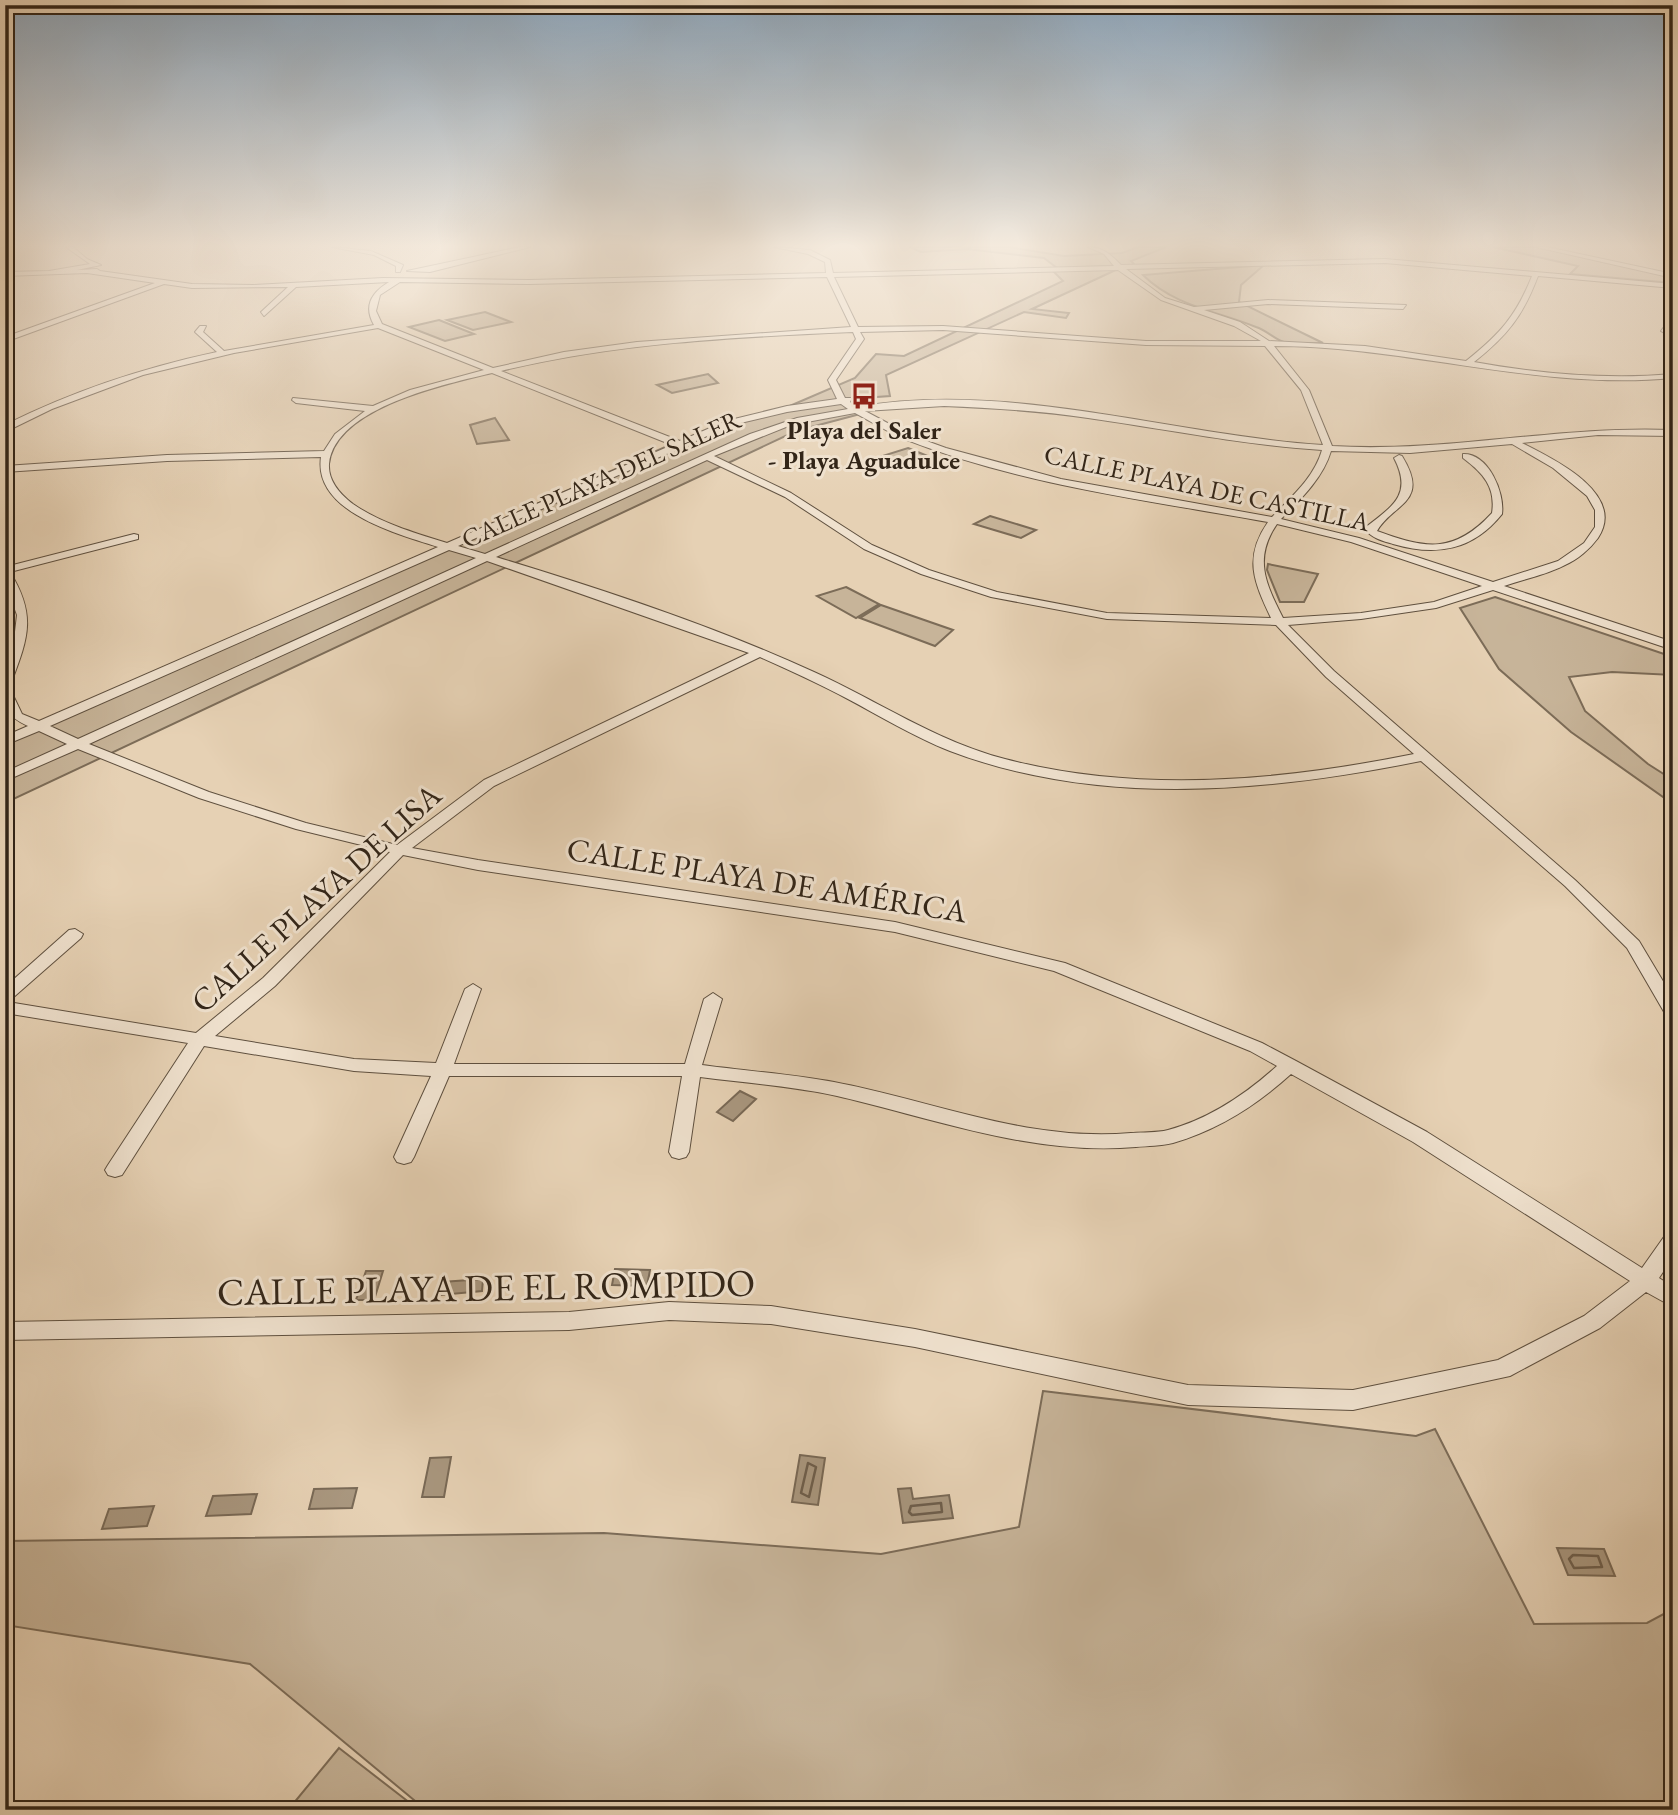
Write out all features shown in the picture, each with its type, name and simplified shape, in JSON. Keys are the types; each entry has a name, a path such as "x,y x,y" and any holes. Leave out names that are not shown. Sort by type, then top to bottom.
{"street":[{"path":"5,340 28,332"},
{"path":"200,332 221,352"},
{"path":"5,429 37,411 94,388 221,352 344,332"},
{"path":"393,332 681,443 704,444 708,455"},
{"path":"809,332 643,341 568,352 417,391 374,409 346,427 325,454 324,474 332,490 350,507 381,523 486,556 759,653 879,708 946,744 1039,771 1139,784 1234,785 1341,775 1424,756"},
{"path":"854,408 842,400 832,380 860,339 858,332"},
{"path":"998,332 1155,344 1267,343 1368,348 1506,372 1600,380 1673,376"},
{"path":"1249,332 1267,343 1305,390 1326,448 1323,463 1304,490 1274,520 1261,539 1258,561 1260,584 1279,622 1330,674 1570,883 1633,945 1673,1013"},
{"path":"1467,364 1506,332"},
{"name":"CALLE PLAYA DEL SALER","path":"5,741 681,443 729,423 787,409 842,400 935,396 1009,399 1326,448 1433,446 1602,427 1673,431"},
{"path":"296,400 374,409"},
{"name":"CALLE PLAYA DEL SALER","path":"5,776 765,430 854,408 936,401 1005,404 1266,445 1326,448 1436,451 1608,431 1673,431"},
{"name":"CALLE PLAYA DE CASTILLA","path":"854,408 907,437 987,464 1073,485 1274,520 1384,548 1673,646"},
{"path":"667,449 677,456 708,455 788,495 868,547 925,572 995,595 1107,616 1279,622 1404,611 1493,587 1578,555 1597,537 1601,522 1593,495 1583,483 1549,459 1516,443"},
{"path":"5,469 167,458 325,454"},
{"path":"1399,458 1410,477 1409,485 1400,504 1370,529 1373,533 1394,541 1426,551 1438,551 1475,536 1488,526 1497,514 1498,492 1486,470 1466,456"},
{"path":"5,683 24,631 25,611 5,571 134,537"},
{"path":"1384,548 1394,541"},
{"path":"5,634 24,631"},
{"name":"CALLE PLAYA DE LISA","path":"115,1170 200,1040 269,982 400,850 489,783 759,653"},
{"name":"CALLE PLAYA DE AMÉRICA","path":"5,691 17,716 76,743 204,795 301,826 400,850 478,865 760,905 920,933 1059,967 1256,1046 1420,1137 1673,1298"},
{"path":"5,997 75,934"},
{"path":"404,1157 443,1070 473,989"},
{"path":"679,1152 692,1070 713,999"},
{"path":"5,1007 354,1065 443,1070 692,1070 835,1089 946,1118 1036,1137 1101,1143 1169,1137 1222,1116 1265,1087 1290,1065"},
{"name":"CALLE PLAYA DE EL ROMPIDO","path":"5,1331 569,1321 669,1311 771,1315 915,1338 1188,1395 1353,1400 1502,1368 1592,1322 1645,1281 1673,1240"}],"shaded area":[{"path":"421,332 474,334 445,341"},
{"path":"956,332 981,332 886,375 890,396 848,399 864,413 796,431 5,803 5,740 672,444 730,422 785,408 855,378 876,354 904,356"},
{"path":"1266,332 1300,332 1323,343 1293,343 1281,341"},
{"path":"708,374 718,383 672,393 657,385"},
{"path":"495,418 509,440 477,444 470,425"},
{"path":"908,448 925,455 878,470 860,463"},
{"path":"990,516 1036,530 1021,538 974,524"},
{"path":"1268,564 1318,574 1304,602 1280,602 1267,570"},
{"path":"846,587 879,604 856,618 817,596"},
{"path":"1495,597 1673,657 1673,675 1612,672 1569,677 1585,711 1648,764 1673,780 1673,804 1571,732 1499,669 1460,608"},
{"path":"881,605 953,630 935,646 860,618"},
{"path":"1043,1391 1416,1436 1435,1429 1534,1624 1647,1623 1673,1609 1673,1810 426,1810 250,1664 5,1625 5,1541 604,1533 881,1554 1019,1527"},
{"path":"339,1748 419,1810 299,1810 293,1804"}],"water":[{"path":"740,1091 756,1099 733,1121 717,1112"},
{"path":"615,1269 650,1270 647,1286 612,1285"},
{"path":"366,1271 383,1271 374,1300 356,1300"},
{"path":"483,1279 482,1291 441,1295 442,1282"},
{"path":"800,1455 825,1458 818,1505 792,1502"},
{"path":"451,1457 444,1497 422,1497 430,1458"},
{"path":"357,1488 352,1508 309,1509 314,1489"},
{"path":"911,1488 913,1499 949,1495 953,1518 903,1523 898,1489"},
{"path":"257,1494 251,1514 206,1516 213,1496"},
{"path":"154,1506 147,1526 102,1529 109,1509"},
{"path":"1557,1548 1604,1549 1615,1576 1568,1575"}],"place":[{"name":"Playa del Saler - Playa Aguadulce","path":"864,396"}]}
